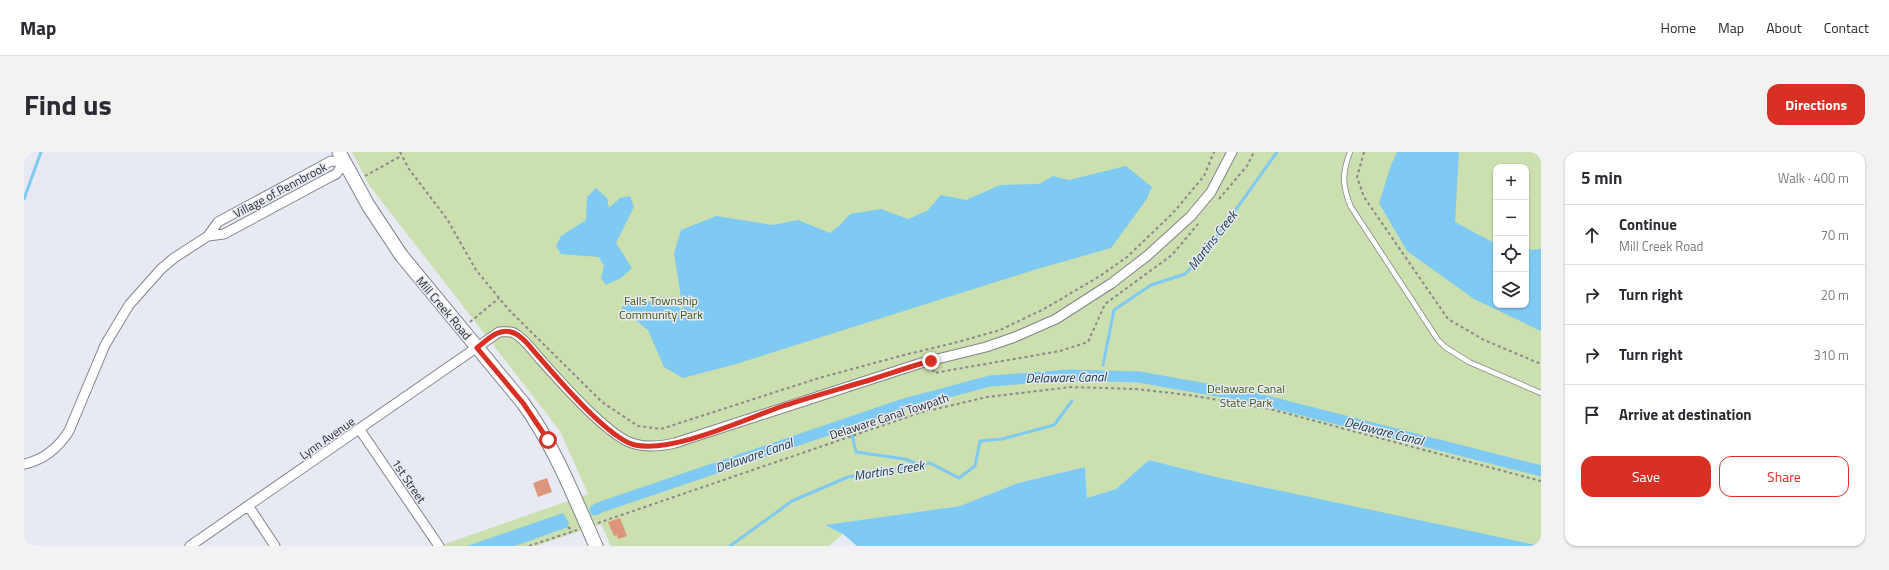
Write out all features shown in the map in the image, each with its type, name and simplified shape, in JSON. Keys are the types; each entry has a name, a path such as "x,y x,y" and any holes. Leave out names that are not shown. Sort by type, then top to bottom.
{"main road":[{"name":"Mill Creek Road","path":"342,157 378,222 401,255 523,403 542,430 562,468 596,546"}],"street":[{"name":"Lynn Avenue","path":"190,546 360,430 499,332 510,332 527,343 566,387 595,416 625,441 648,446 675,443 921,363 986,347 1015,337 1056,319 1112,283 1147,256 1191,216 1211,192 1232,152"},
{"name":"Village of Pennbrook","path":"208,236 224,234 336,174 342,157"},
{"name":"Village of Pennbrook","path":"24,464 35,461 50,453 63,441 69,431 105,345 117,323 129,305 161,270 174,258 208,236 218,222 224,218 342,157"},
{"name":"1st Street","path":"360,430 439,546"},
{"path":"249,506 275,546"}],"lane":[{"path":"1350,152 1343,177 1344,192 1351,207 1438,340 1445,348 1469,362 1541,393"}],"path":[{"path":"400,152 401,156 439,207 476,270 499,298 556,358 602,402 638,426 661,429 819,378 1000,330 1044,309 1100,276 1127,257 1173,213 1204,176 1214,152"},
{"path":"1364,152 1357,177 1364,197 1448,319 1484,340 1541,364"},
{"path":"355,182 401,156"},
{"path":"462,329 499,298"},
{"name":"Delaware Canal Towpath","path":"602,516 602,521 856,436 919,413 986,397 1071,387 1136,389 1189,394 1270,409 1541,482"},
{"path":"529,546 574,531 568,527"}],"green space":[{"name":"Falls Township Community Park","path":"352,152 1541,152 1541,546 1216,477 1149,460 1116,489 1087,498 1085,467 1018,483 960,506 826,525 843,534 829,546 611,546 601,524 536,546 439,546 588,494 560,431 369,185"}],"water":[{"path":"1397,152 1459,152 1455,222 1493,242 1493,308 1529,308 1529,250 1541,249 1541,331 1474,299 1407,251 1379,203 1391,165"},
{"path":"1126,166 1152,187 1146,200 1111,248 1034,270 736,364 683,378 664,367 648,330 621,309 626,300 636,306 664,297 683,310 674,253 681,230 716,216 773,225 798,220 830,233 850,214 881,209 908,219 927,211 941,195 966,200 1000,185 1039,184 1053,176 1069,180"},
{"path":"596,188 607,198 609,208 620,198 630,196 634,207 616,243 632,268 621,278 606,285 601,278 604,266 599,257 561,254 556,246 561,236 586,220 587,197"},
{"path":"1149,460 1216,477 1541,546 857,546 843,534 825,525 960,506 1018,483 1085,467 1087,498 1116,489"},
{"path":"563,513 569,523 568,527 515,546 467,546"}],"building":[{"path":"547,478 552,492 538,497 533,483"},
{"path":"620,518 627,536 618,539 617,535 614,536 608,522"}],"waterway":[{"path":"24,199 41,152"},
{"name":"Martins Creek","path":"1103,365 1114,310 1151,285 1185,274 1202,257 1277,152"},
{"name":"Delaware Canal","path":"595,510 904,404 990,381 1070,375 1139,377 1251,397 1541,471"},
{"name":"Martins Creek","path":"730,546 792,501 848,477 930,463 959,478 975,466 980,441 1002,439 1054,425 1072,401"},
{"path":"849,422 856,452 905,459 920,465"}],"route":[{"path":"548,440 531,413 477,348 499,332 510,332 527,343 566,387 614,433 625,441 648,446 662,446 675,443 783,406 931,361"}],"park label":[{"name":"Delaware Canal State Park","path":"1246,395"}]}
